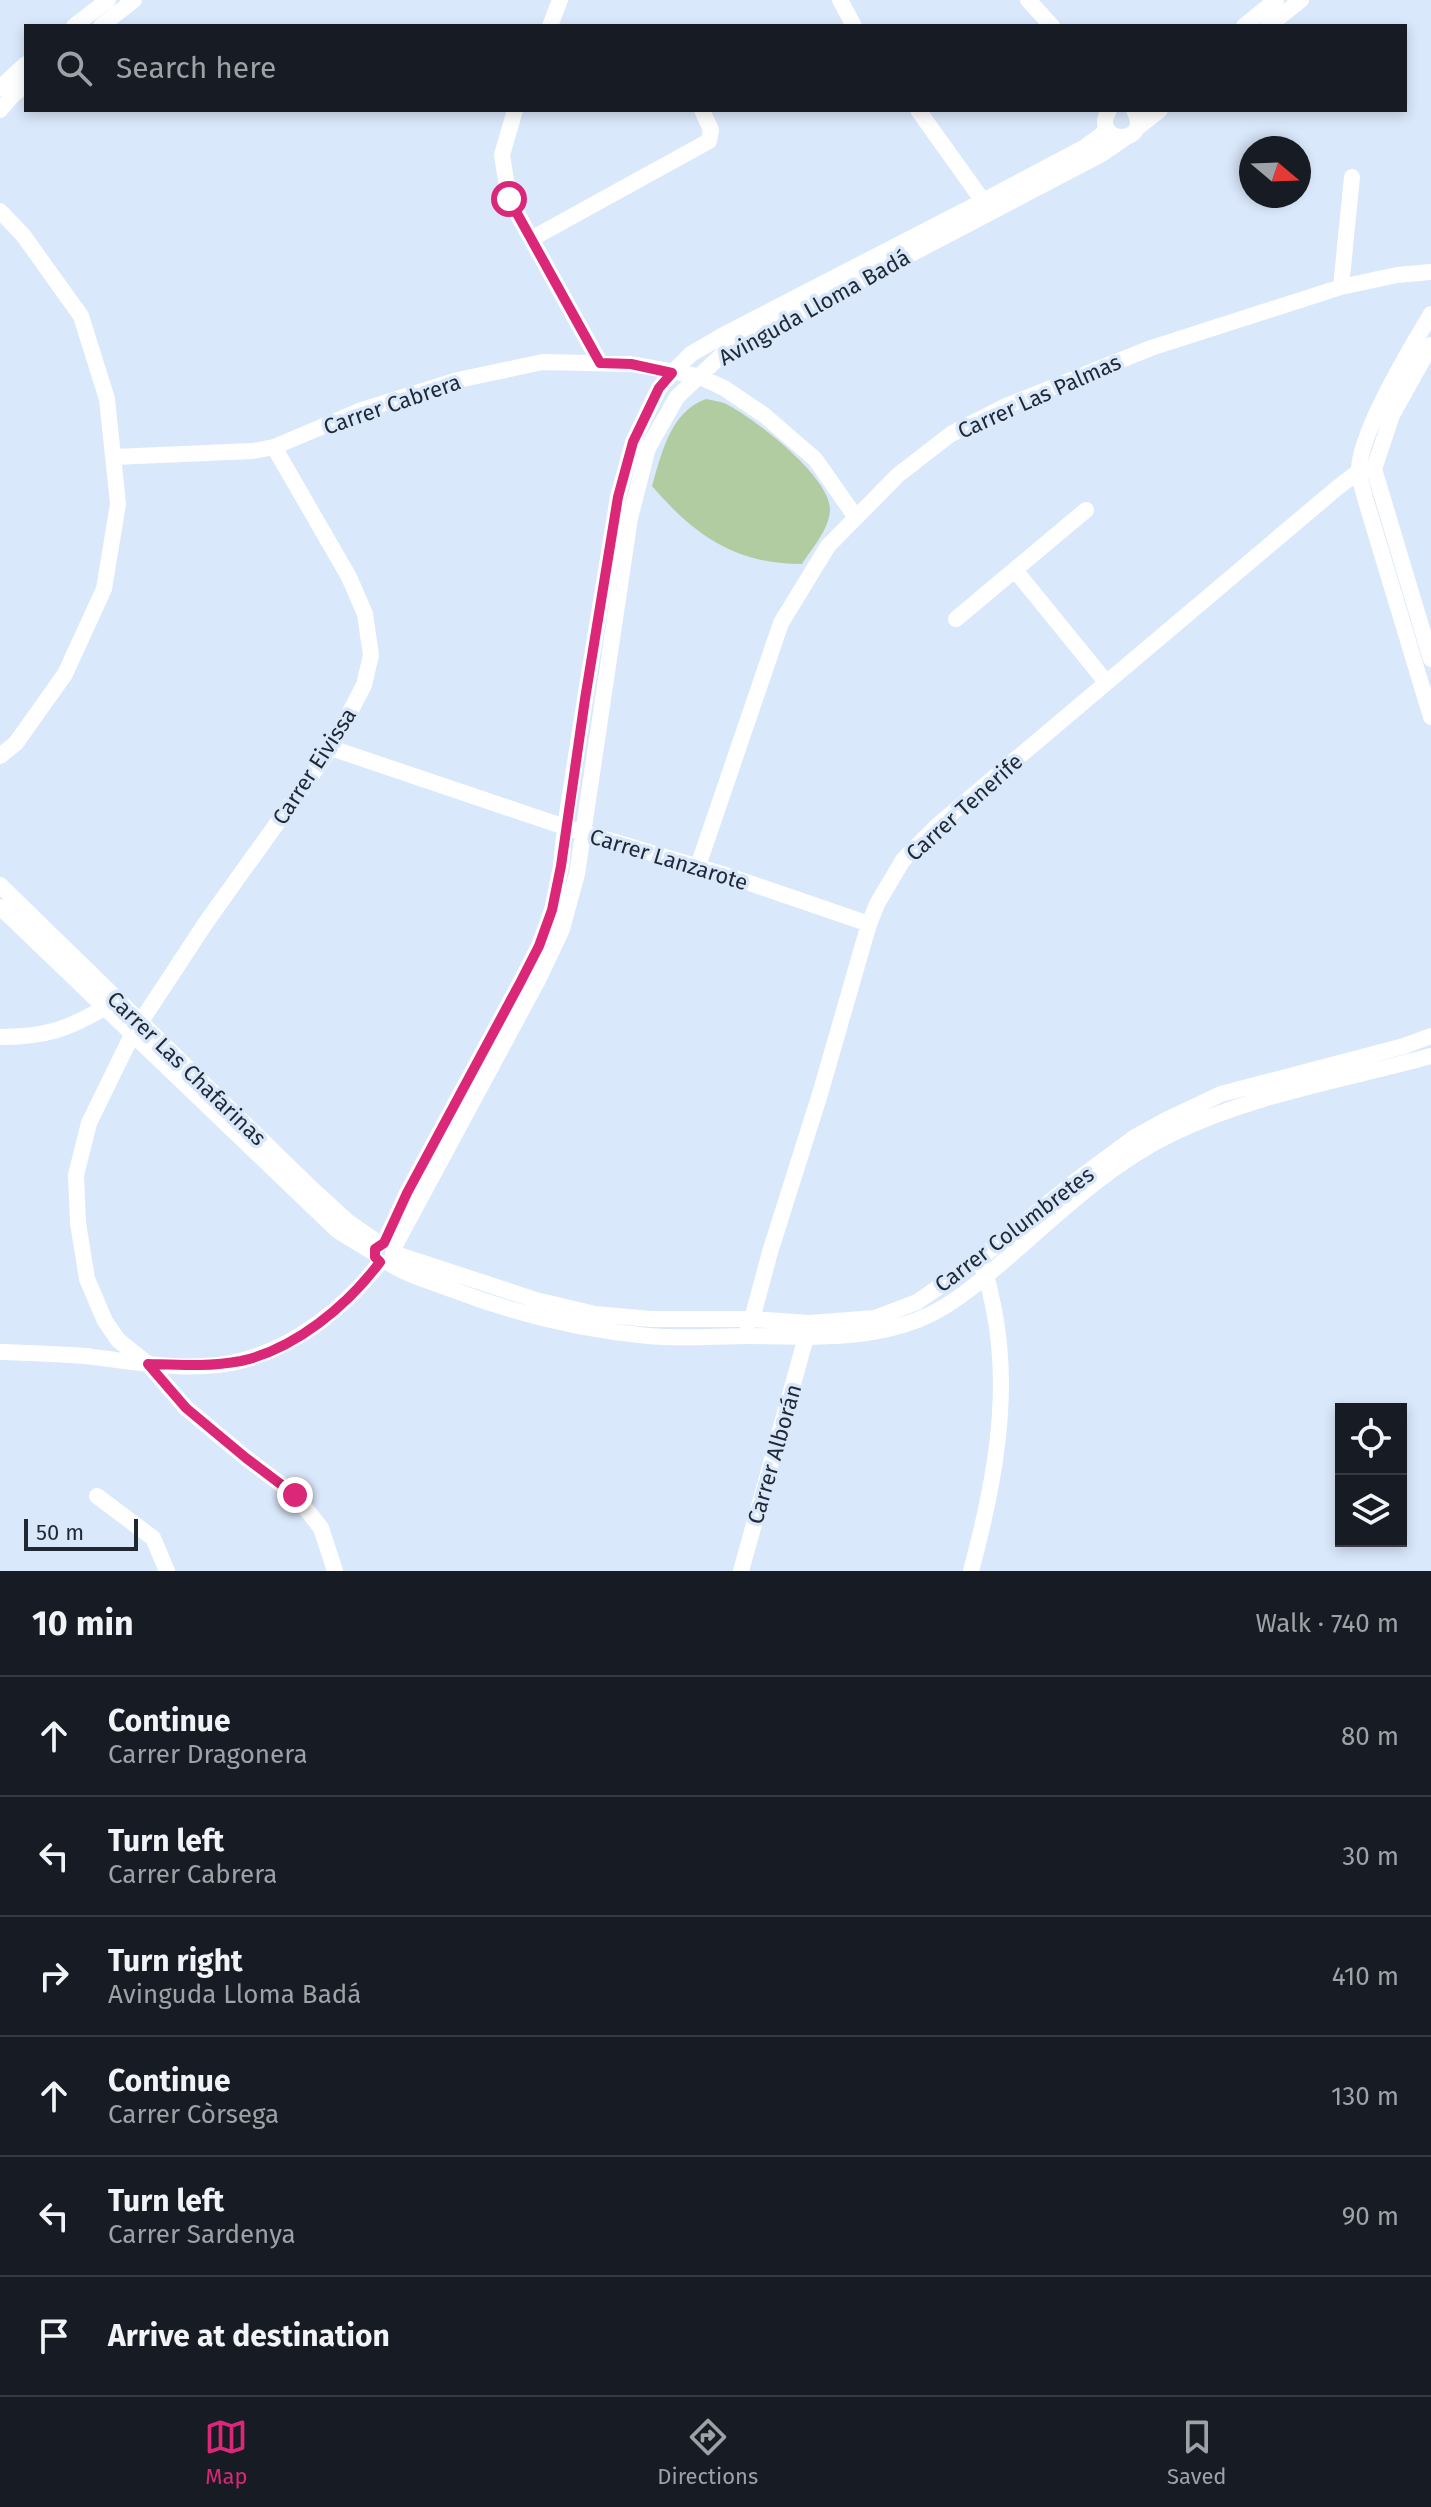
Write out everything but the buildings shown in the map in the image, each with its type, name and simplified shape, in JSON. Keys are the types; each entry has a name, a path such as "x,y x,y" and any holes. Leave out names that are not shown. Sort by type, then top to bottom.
{"street":[{"path":"77,24 108,0"},
{"path":"104,24 134,0"},
{"path":"551,24 560,0"},
{"path":"840,0 853,24"},
{"path":"1028,0 1050,24"},
{"path":"1246,24 1276,0"},
{"path":"1271,24 1301,0"},
{"path":"0,88 24,66"},
{"path":"0,110 24,87"},
{"path":"514,112 502,155 509,199 600,363"},
{"path":"531,239 709,141 711,130 703,112"},
{"path":"919,112 983,201"},
{"path":"1107,116 1115,137 1131,133 1138,118 1135,112"},
{"name":"Avinguda Lloma Badá","path":"384,1252 538,980 562,929 577,874 630,518 648,448 677,397 726,351 1102,154 1157,112"},
{"name":"Avinguda Lloma Badá","path":"384,1252 407,1193 539,946 552,910 618,497 633,442 659,388 691,354 727,333 1085,147 1107,116"},
{"path":"1341,287 1352,177"},
{"path":"0,211 23,235 81,316 107,399 118,504 104,589 65,674 16,743 0,756"},
{"name":"Carrer Las Palmas","path":"698,866 781,623 828,546 898,475 951,434 1006,406 1151,348 1341,287 1397,275 1431,272"},
{"path":"1431,314 1381,405 1365,442 1366,470 1431,717"},
{"path":"1431,345 1366,470 1431,659"},
{"name":"Carrer Cabrera","path":"114,457 253,451 274,447 359,411 458,380 543,362 631,364 698,376"},
{"path":"698,376 724,388 764,415 815,459 855,516"},
{"name":"Carrer Eivissa","path":"274,447 349,577 365,614 371,655 364,685 331,748 207,921 136,1028 89,1123 76,1175 78,1223 87,1279 105,1321 118,1340 148,1364 186,1408 295,1495 321,1528 335,1571"},
{"name":"Carrer Tenerife","path":"752,1319 869,924 903,860 938,825 1106,682 1366,470"},
{"path":"956,619 1086,510"},
{"path":"1015,570 1106,682"},
{"name":"Carrer Lanzarote","path":"331,748 583,833 698,866 869,924"},
{"name":"Carrer Las Chafarinas","path":"0,885 136,1028 338,1231 384,1252"},
{"name":"Carrer Las Chafarinas","path":"0,907 104,1008 136,1028"},
{"path":"0,1037 33,1037 77,1024 104,1008"},
{"name":"Carrer Columbretes","path":"384,1252 401,1271 481,1300 588,1329 651,1336 736,1336 808,1330 875,1318 917,1302 978,1260 1135,1137 1166,1120 1221,1094 1404,1046 1431,1036"},
{"name":"Carrer Columbretes","path":"384,1252 536,1300 595,1314 651,1319 752,1319 808,1330 827,1338 890,1330 931,1314 987,1276 1119,1164 1170,1134 1227,1110 1281,1093 1431,1056"},
{"path":"0,1352 82,1356 148,1364 201,1365 242,1360 289,1343 325,1317 361,1286 384,1252"},
{"path":"978,1260 987,1276"},
{"name":"Carrer Columbretes","path":"971,1571 996,1459 1001,1394 998,1328 987,1276"},
{"path":"736,1336 752,1319"},
{"name":"Carrer Alborán","path":"741,1571 808,1330"},
{"path":"97,1496 153,1538 167,1571"}],"green space":[{"path":"706,399 737,410 770,434 804,465 827,496 830,510 827,525 802,564 756,559 718,543 684,519 652,486 669,435 684,413"}],"route":[{"path":"295,1495 186,1408 148,1364 201,1365 242,1360 289,1343 361,1286 380,1262 375,1257 375,1249 384,1243 407,1193 520,983 539,946 552,910 618,497 633,442 659,388 672,373 631,364 600,363 509,199"}]}
